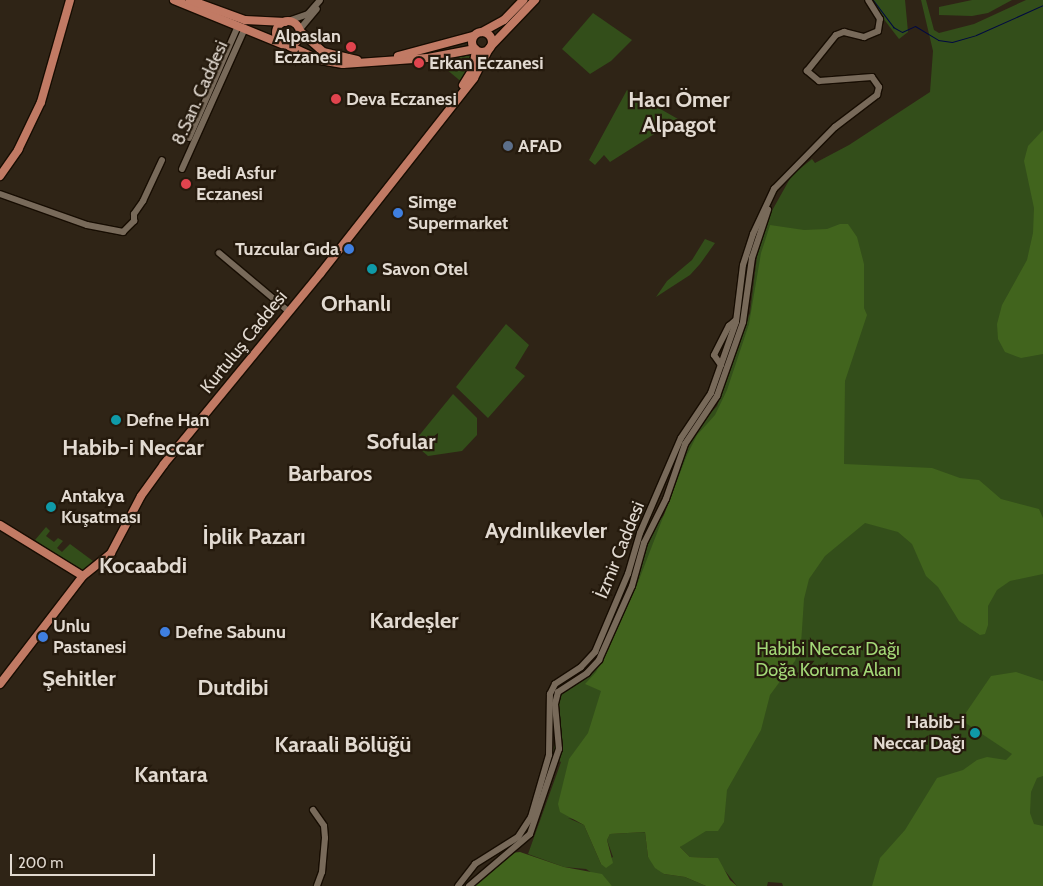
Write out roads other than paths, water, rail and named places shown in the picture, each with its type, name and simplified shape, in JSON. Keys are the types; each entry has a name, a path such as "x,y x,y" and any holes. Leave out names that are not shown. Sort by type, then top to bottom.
{"main road":[{"path":"0,176 18,150 41,102 63,17 65,0"},
{"path":"63,17 70,0"},
{"path":"174,0 320,60 343,64 428,58 490,48"},
{"path":"190,0 244,20 286,21 300,30 323,52 354,60 412,54 474,36 504,20 523,0"},
{"path":"427,138 474,78 490,48 535,0"},
{"path":"286,21 276,30 277,38 286,45"},
{"path":"286,45 298,41 300,30"},
{"path":"482,32 490,37 490,48"},
{"path":"427,138 474,69 476,50 472,42 474,36"},
{"name":"Kurtuluş Caddesi","path":"0,684 83,576 111,553 141,496 164,464 427,138"},
{"path":"0,526 83,576"}],"street":[{"path":"286,21 308,14 320,0"},
{"path":"300,30 324,0"},
{"name":"İzmir Caddesi","path":"458,886 475,864 518,837 526,826 549,755 550,694 555,684 581,667 595,652 628,574 640,533 681,438 709,398 736,320 743,265 753,234 774,189 835,127 877,95 879,87 872,77 819,82 807,71 836,35 844,32 864,37 878,31 880,19 868,0"},
{"name":"8.San. Caddesi","path":"189,138 241,27"},
{"name":"8.San. Caddesi","path":"182,169 241,27"},
{"path":"0,194 87,225 123,232 134,221 134,214 144,201 162,160"},
{"name":"İzmir Caddesi","path":"469,886 487,868 525,840 536,820 559,749 555,704 558,692 587,673 599,660 632,586 644,543 666,499 685,444 717,396 743,322 752,258 774,189"},
{"path":"219,253 288,311"},
{"path":"313,810 324,826 325,838 322,872 317,886"}],"waterway":[{"path":"873,0 893,27 902,32 915,26 938,40 952,42 976,35 1043,5"}],"place":[{"name":"Alpaslan Eczanesi","path":"351,47"},
{"name":"Erkan Eczanesi","path":"419,63"},
{"name":"Deva Eczanesi","path":"336,99"},
{"name":"AFAD","path":"508,146"},
{"name":"Bedi Asfur Eczanesi","path":"186,184"},
{"name":"Simge Supermarket","path":"398,213"},
{"name":"Tuzcular Gıda","path":"349,249"},
{"name":"Savon Otel","path":"372,269"},
{"name":"Defne Han","path":"116,420"},
{"name":"Antakya Kuşatması","path":"51,507"},
{"name":"Defne Sabunu","path":"165,632"},
{"name":"Unlu Pastanesi","path":"43,637"},
{"name":"Habib-i Neccar Dağı","path":"975,733"}],"district":[{"name":"Hacı Ömer Alpagot","path":"679,112"},
{"name":"Orhanlı","path":"356,304"},
{"name":"Sofular","path":"401,442"},
{"name":"Habib-i Neccar","path":"133,448"},
{"name":"Barbaros","path":"330,474"},
{"name":"Aydınlıkevler","path":"546,531"},
{"name":"İplik Pazarı","path":"254,537"},
{"name":"Kocaabdi","path":"143,566"},
{"name":"Kardeşler","path":"414,621"},
{"name":"Şehitler","path":"79,679"},
{"name":"Dutdibi","path":"233,688"},
{"name":"Karaali Bölüğü","path":"343,745"},
{"name":"Kantara","path":"171,775"}],"park label":[{"name":"Habibi Neccar Dağı Doğa Koruma Alanı","path":"828,660"}]}
